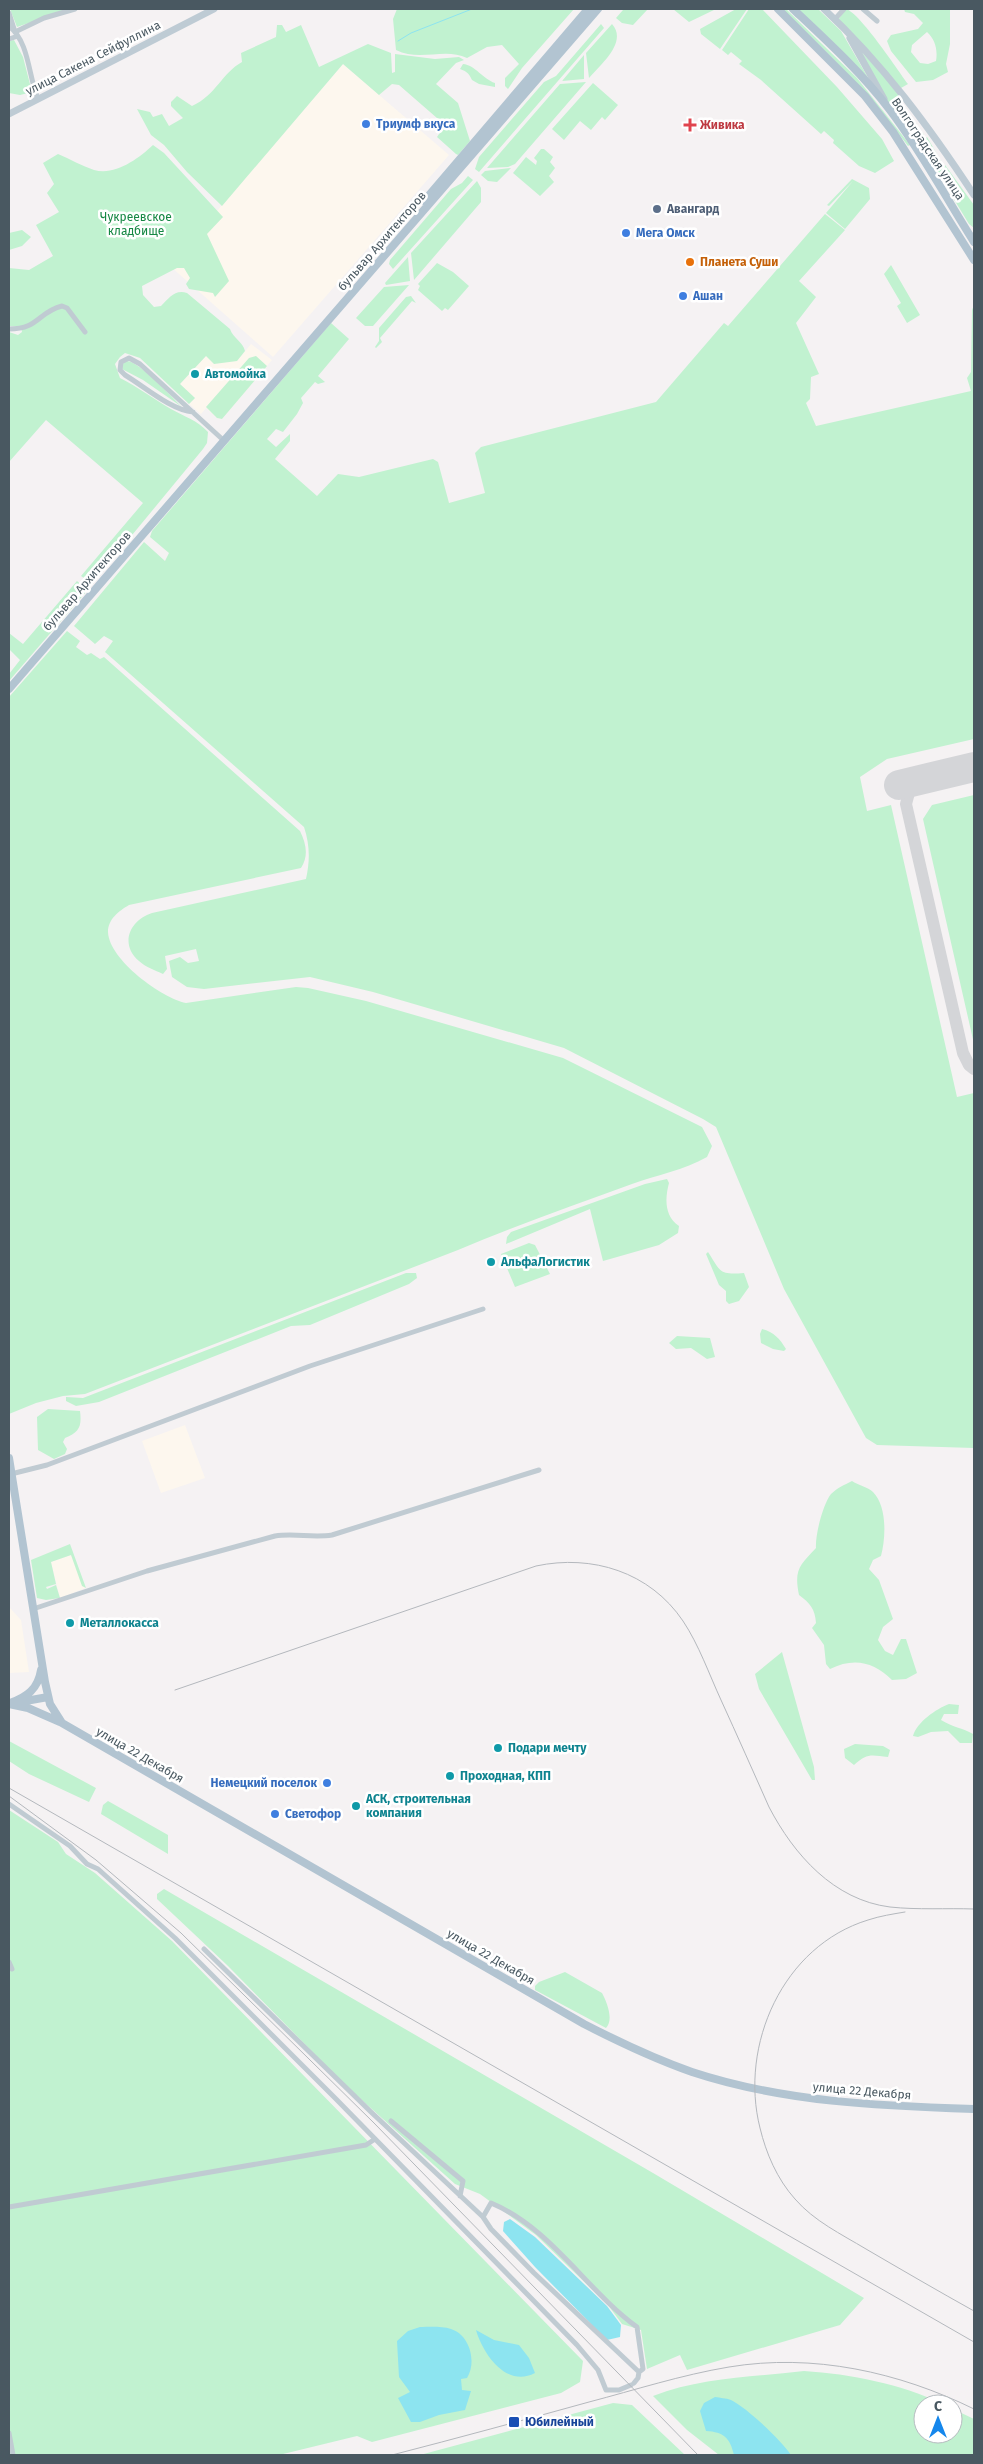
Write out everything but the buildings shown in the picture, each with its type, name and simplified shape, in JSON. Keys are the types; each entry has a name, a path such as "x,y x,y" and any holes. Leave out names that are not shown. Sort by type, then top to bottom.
{"main road":[{"name":"улица Сакена Сейфуллина","path":"9,114 214,9"},
{"name":"бульвар Архитекторов","path":"9,689 183,487 588,9"},
{"name":"бульвар Архитекторов","path":"223,440 598,9"},
{"name":"Волгоградская улица","path":"778,9 864,96 912,160 974,260"},
{"name":"Волгоградская улица","path":"793,9 839,53 890,110 920,154 974,242"},
{"name":"Волгоградская улица","path":"824,9 885,71 916,110 974,196"},
{"path":"845,30 890,110"},
{"path":"966,229 974,232"},
{"path":"9,1458 48,1697 54,1713 62,1723"},
{"path":"9,1704 22,1699 35,1688 42,1666"},
{"path":"9,1704 48,1697"},
{"name":"улица 22 Декабря","path":"9,1704 28,1708 62,1723 584,2024 630,2046 692,2072 784,2095 877,2105 974,2109"}],"street":[{"path":"9,39 44,18 75,9"},
{"path":"835,19 844,9"},
{"path":"862,9 877,21"},
{"path":"9,13 25,52 38,98"},
{"path":"9,26 16,34"},
{"path":"912,160 920,154"},
{"path":"9,329 26,328 55,308 62,306 67,308 85,332"},
{"path":"193,412 184,411 170,404 125,376 120,370 121,362 125,358 135,360 193,412 223,440"},
{"path":"11,1474 55,1461 310,1366 483,1309"},
{"path":"33,1609 147,1571 275,1536 298,1534 319,1537 332,1535 539,1470"},
{"path":"9,1804 70,1846 88,1864 98,1869 176,1938 582,2351 598,2370 606,2390 619,2390 632,2384 643,2369 637,2327 616,2311 584,2277 536,2232 507,2210 491,2203 483,2217"},
{"path":"204,1949 483,2217 534,2273 639,2372"},
{"path":"9,1962 12,1969"},
{"path":"391,2121 462,2181 460,2196"},
{"path":"9,2207 366,2145 375,2139"},
{"path":"9,2433 13,2455"}],"shaded area":[{"path":"343,64 449,155 273,357 170,266"},
{"path":"251,344 272,360 222,419 217,418 206,408 201,414 189,404 195,398 180,384 206,356 237,361"},
{"path":"185,1425 205,1478 161,1493 142,1441"},
{"path":"71,1555 85,1588 60,1598 51,1562"},
{"path":"9,1607 21,1620 29,1672 9,1673"}],"green space":[{"path":"10,9 70,9 17,27"},
{"path":"397,9 574,9 522,68 508,89 505,86 505,78 519,64 502,45 487,47 467,58 450,54 414,55 396,50 393,19"},
{"path":"648,9 633,25 622,23 616,18 623,10"},
{"path":"673,9 716,9 689,22"},
{"path":"736,9 747,9 720,49 701,34 700,29"},
{"path":"749,9 762,9 837,87 882,139 894,161 875,173 859,166 833,143 834,140 824,131 821,134 761,80 739,64 742,61 731,52 728,55 722,50"},
{"path":"782,9 786,9 857,78 910,145 908,146 848,74"},
{"path":"798,9 818,9 841,31 870,81"},
{"path":"846,9 860,20 908,84 901,88 838,20"},
{"path":"904,9 950,9 950,44 946,64 948,72 933,80 916,82 891,51 887,41 891,35 918,29 923,23 914,14 905,12","holes":["927,32 932,38 937,53 936,61 928,64 920,63 911,52 912,45"]},
{"path":"601,24 604,28 479,172 475,169 479,157 544,82 556,76"},
{"path":"612,24 617,38 615,45 606,60 589,78 586,53"},
{"path":"277,25 282,25 286,32 301,25 319,67 368,44 391,53 392,73 395,72 395,54 435,59 459,57 464,60 456,63 436,84 458,103 470,141 458,155 456,154 437,137 445,125 399,85 392,84 379,95 343,64 222,206 187,172 164,145 151,135 137,109 150,112 153,117 162,114 169,126 183,118 171,106 171,102 177,96 192,106 200,101 229,72 242,62 241,53 276,37"},
{"path":"14,40 23,57 32,92 20,95 9,93 9,41"},
{"path":"855,45 884,76 900,97 896,109 899,112 905,108 924,135 916,141 885,98"},
{"path":"584,55 584,79 562,81"},
{"path":"463,64 471,67 495,83 495,87 479,84 472,80 467,73 460,69"},
{"path":"586,82 515,164 508,167 487,168 560,84"},
{"path":"593,83 618,105 605,120 602,117 591,130 580,121 564,140 552,129"},
{"path":"927,137 942,163 933,167 918,143"},
{"name":"Чукреевское кладбище","path":"153,145 164,153 223,217 207,234 229,281 215,297 213,293 189,289 186,284 190,278 184,268 177,268 142,286 143,295 154,307 161,306 176,293 187,293 230,329 245,351 237,361 214,364 206,356 180,384 195,398 189,404 140,358 125,353 115,364 120,378 204,428 208,432 207,443 91,583 81,576 143,503 46,420 9,462 9,332 18,335 22,332 21,327 9,326 9,268 29,270 53,256 36,225 59,212 47,193 54,184 43,163 58,154 94,170 110,171 133,161"},
{"path":"541,149 544,149 553,157 550,162 555,168 549,176 554,182 540,196 513,173 526,157 536,165 537,161 534,158"},
{"path":"945,165 974,205 974,228 969,224 936,170"},
{"path":"511,168 497,182 488,181 481,175 485,171"},
{"path":"468,176 473,180 393,269 389,264 390,260 451,189 462,183"},
{"path":"852,179 869,188 870,199 845,229 826,213 853,181 829,206 827,205"},
{"path":"477,181 481,188 481,202 414,280 411,253"},
{"path":"825,214 845,230 799,281 816,297 796,323 819,374 811,377 810,399 806,403 816,426 971,391 967,378 971,372 972,310 974,305 974,739 887,759 860,777 867,811 891,805 957,1097 974,1093 974,1448 877,1445 866,1438 784,1289 716,1127 703,1119 564,1048 373,992 310,977 204,989 187,987 172,977 169,961 180,957 188,963 199,961 196,949 165,956 167,969 163,974 139,961 133,954 129,940 133,927 144,916 306,879 309,859 307,840 304,827 105,652 113,641 104,636 95,644 74,626 144,542 165,561 169,553 150,537 152,531 331,323 349,339 318,376 325,382 318,384 315,382 301,398 303,403 283,432 276,429 267,439 276,447 290,434 290,441 275,459 317,496 338,474 359,477 433,459 438,462 449,503 485,493 475,453 481,447 656,402 724,323 728,326"},
{"path":"22,230 31,237 22,246 9,250 9,233"},
{"path":"408,257 410,281 386,285 385,283"},
{"path":"437,263 453,272 469,286 448,310 445,308 442,311 418,290 420,286 418,284"},
{"path":"891,265 920,315 907,323 897,306 901,303 884,274"},
{"path":"409,285 373,326 365,326 356,318 384,287"},
{"path":"411,296 416,303 412,301 380,338 382,342 376,348 379,341 379,328 406,297"},
{"path":"256,356 267,366 222,419 217,418 206,407 249,358"},
{"path":"127,361 140,367 182,407 143,380 122,369 122,364"},
{"path":"77,581 86,589 85,593 9,681 9,674 20,660 9,649 9,633 23,644"},
{"path":"67,631 80,641 76,647 87,655 91,653 100,659 104,657 300,831 304,840 306,854 301,868 129,905 122,910 110,923 108,932 117,954 138,976 164,994 186,1003 296,987 308,988 366,1001 563,1058 702,1127 712,1146 707,1157 680,1169 632,1184 523,1224 85,1394 63,1396 36,1403 9,1414 9,697"},
{"path":"974,795 974,1044 923,819 932,805"},
{"path":"667,1179 669,1183 666,1201 668,1212 679,1226 678,1233 659,1245 603,1261 590,1209 506,1244 507,1237 511,1232 645,1184"},
{"path":"529,1243 535,1245 550,1274 515,1287 501,1254"},
{"path":"708,1252 721,1271 725,1273 744,1273 749,1287 739,1301 729,1304 726,1301 726,1291 719,1285 706,1254"},
{"path":"406,1273 416,1273 417,1278 409,1284 310,1325 291,1326 99,1402 76,1406 66,1401 66,1397 83,1398"},
{"path":"762,1329 776,1336 786,1349 784,1351 773,1349 761,1343 760,1334"},
{"path":"677,1336 710,1338 715,1357 707,1359 691,1348 676,1349 669,1343"},
{"path":"48,1409 80,1411 80,1425 74,1434 65,1438 63,1442 67,1449 65,1454 54,1459 38,1450 37,1417"},
{"path":"852,1481 873,1492 881,1505 884,1522 883,1548 881,1556 873,1560 869,1569 879,1580 893,1619 883,1627 878,1640 885,1651 893,1655 901,1639 906,1639 917,1673 906,1679 892,1680 878,1669 863,1663 847,1663 830,1669 826,1664 824,1645 812,1628 816,1623 813,1610 799,1595 797,1580 799,1569 805,1559 816,1548 818,1528 825,1505 833,1492"},
{"path":"70,1544 86,1588 82,1586 71,1555 51,1562 56,1584 46,1587 47,1589 56,1585 60,1598 46,1600 37,1598 31,1560"},
{"path":"782,1652 814,1767 815,1780 812,1780 759,1689 755,1674"},
{"path":"949,1704 959,1705 958,1714 944,1714 941,1720 973,1734 972,1743 960,1743 948,1731 931,1732 918,1737 913,1736 918,1726 928,1717 938,1709"},
{"path":"9,1741 96,1788 89,1802 29,1774 9,1761"},
{"path":"855,1744 883,1746 890,1750 888,1757 870,1756 862,1758 854,1765 845,1758 844,1749"},
{"path":"108,1801 168,1835 168,1854 101,1814 103,1805"},
{"name":"Юбилейный","path":"9,1810 58,1842 66,1854 95,1873 172,1941 583,2361 580,2382 561,2393 372,2442 357,2436 279,2455 9,2455"},
{"path":"164,1889 864,2298 840,2325 687,2370 680,2355 647,2369 641,2330 622,2324 608,2305 536,2235 480,2194 455,2184 343,2083 228,1966 157,1899 157,1894"},
{"path":"565,1972 602,1993 610,2016 606,2028 535,1990 535,1986 539,1982"},
{"path":"804,2371 858,2377 910,2391 918,2394 913,2394 913,2444 963,2444 963,2414 974,2419 974,2455 719,2455 687,2430 653,2396 709,2381"},
{"path":"613,2403 632,2405 685,2455 420,2455"}],"water":[{"path":"510,2219 535,2237 607,2306 621,2325 620,2337 607,2340 535,2267 503,2231 504,2222"},
{"path":"420,2327 447,2328 458,2332 463,2337 470,2350 471,2364 467,2378 461,2379 462,2390 471,2391 465,2410 439,2415 420,2422 411,2422 398,2398 410,2392 399,2377 397,2341 408,2331"},
{"path":"476,2330 494,2340 519,2345 529,2358 535,2373 515,2376 505,2372 490,2358"},
{"path":"715,2397 725,2398 738,2404 772,2433 791,2455 734,2455 725,2437 706,2431 700,2411 704,2403"}],"waterway":[{"path":"398,41 411,33 472,9"}],"taxiway":[{"path":"922,779 910,789 906,804 963,1053 969,1065 974,1069"}],"runway":[{"path":"899,785 974,767"}],"railway":[{"path":"175,1690 536,1566 557,1563 598,1565 637,1579 654,1590 670,1604 683,1621 699,1650 769,1807 791,1842 818,1872 834,1885 870,1903 900,1908 974,1909"},
{"path":"9,1788 974,2342"},
{"path":"9,1796 96,1860 181,1933 374,2123 698,2455"},
{"path":"905,1912 868,1920 838,1933 812,1952 791,1975 774,2003 763,2033 756,2064 755,2096 760,2128 765,2147 778,2174 802,2207 819,2221 974,2311"},
{"path":"392,2455 676,2378 711,2370 761,2363 824,2364 855,2369 916,2385 974,2409"}],"place":[{"name":"Триумф вкуса","path":"366,124"},
{"name":"Живика","path":"690,125"},
{"name":"Авангард","path":"657,209"},
{"name":"Мега Омск","path":"626,233"},
{"name":"Планета Суши","path":"690,262"},
{"name":"Ашан","path":"683,296"},
{"name":"Автомойка","path":"195,374"},
{"name":"АльфаЛогистик","path":"491,1262"},
{"name":"Металлокасса","path":"70,1623"},
{"name":"Подари мечту","path":"498,1748"},
{"name":"Проходная, КПП","path":"450,1776"},
{"name":"Немецкий поселок","path":"327,1783"},
{"name":"АСК, строительная компания","path":"356,1806"},
{"name":"Светофор","path":"275,1814"},
{"name":"Юбилейный","path":"514,2422"}]}
